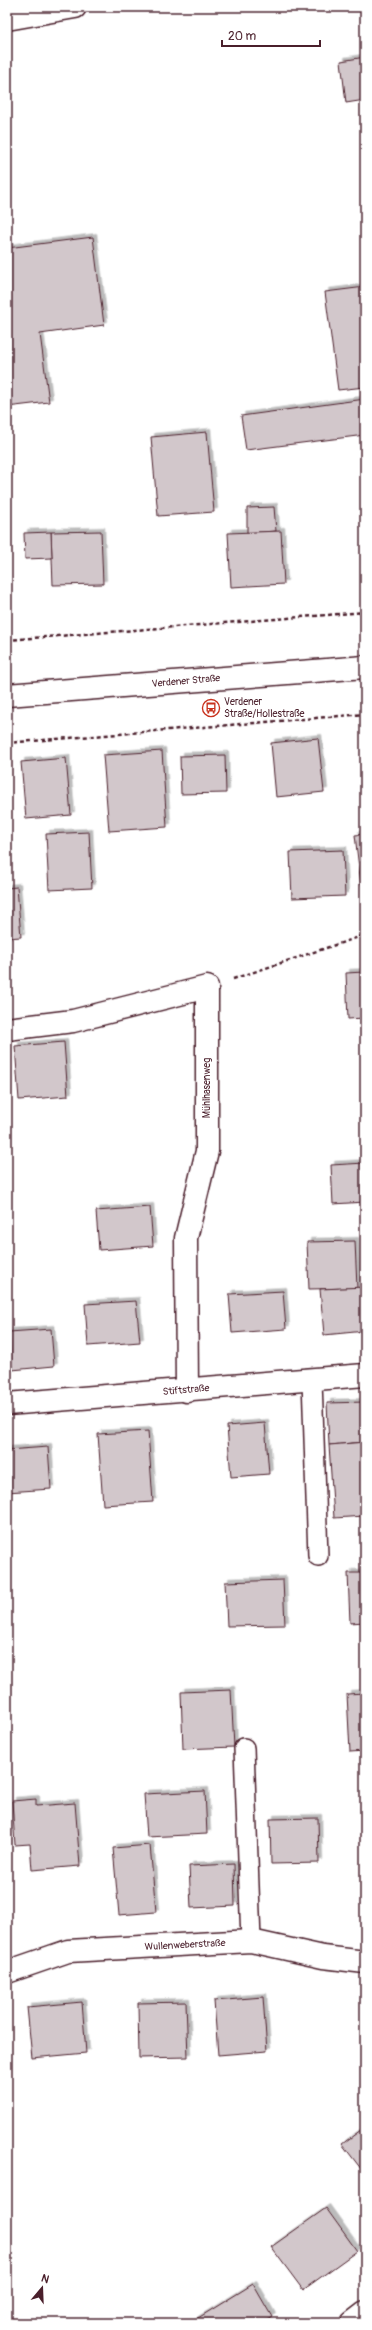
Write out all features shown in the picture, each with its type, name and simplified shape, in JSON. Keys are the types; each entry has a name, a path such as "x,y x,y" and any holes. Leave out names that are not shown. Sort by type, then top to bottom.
{"street":[{"path":"7,19 75,7"},
{"name":"Verdener Straße","path":"7,695 365,667"},
{"path":"7,1029 73,1021 207,987"},
{"name":"Mühlhasenweg","path":"187,1391 186,1238 207,1151 207,987"},
{"name":"Stiftstraße","path":"7,1404 187,1391 365,1375"},
{"name":"Wullenweberstraße","path":"7,1972 68,1951 251,1941 323,1957 365,1962"},
{"path":"352,2323 365,2313"}],"lane":[{"path":"312,1380 318,1556"},
{"path":"244,1748 251,1941"}],"path":[{"path":"7,640 365,612"},
{"path":"7,743 365,714"},
{"path":"207,987 365,935"}],"building":[{"path":"365,57 365,100 346,103 341,61"},
{"path":"93,237 104,325 40,334 49,402 7,407 7,248"},
{"path":"365,287 365,387 338,390 325,292"},
{"path":"365,399 365,435 246,450 241,416"},
{"path":"207,432 214,512 158,516 151,437"},
{"path":"274,507 276,531 247,533 247,508"},
{"path":"101,531 103,584 53,585 51,532"},
{"path":"281,531 284,584 231,587 228,533"},
{"path":"51,532 52,558 25,559 24,533"},
{"path":"318,738 324,792 276,797 271,743"},
{"path":"162,751 167,827 109,831 103,755"},
{"path":"225,755 226,793 181,794 180,756"},
{"path":"66,758 71,815 26,819 21,762"},
{"path":"89,832 92,888 49,890 46,834"},
{"path":"365,834 365,884 361,885 355,835"},
{"path":"343,850 345,896 292,898 290,852"},
{"path":"17,887 21,937 7,938 7,888"},
{"path":"364,972 365,1018 348,1019 346,973"},
{"path":"64,1042 68,1096 19,1100 15,1046"},
{"path":"365,1163 365,1202 333,1204 331,1165"},
{"path":"150,1207 153,1246 99,1250 96,1211"},
{"path":"355,1241 357,1288 309,1289 307,1242"},
{"path":"365,1287 365,1331 324,1335 320,1289"},
{"path":"283,1291 286,1329 232,1333 229,1294"},
{"path":"136,1301 140,1342 88,1346 85,1304"},
{"path":"51,1329 54,1366 12,1370 9,1332"},
{"path":"365,1402 365,1442 329,1445 327,1403"},
{"path":"265,1423 269,1474 231,1477 227,1426"},
{"path":"148,1431 153,1502 103,1505 98,1434"},
{"path":"365,1442 365,1516 334,1518 329,1445"},
{"path":"48,1447 51,1489 7,1492 7,1450"},
{"path":"348,1573 365,1573 365,1622 350,1623"},
{"path":"283,1580 285,1625 227,1626 225,1582"},
{"path":"231,1690 234,1747 183,1749 181,1692"},
{"path":"365,1693 365,1751 350,1752 347,1694"},
{"path":"205,1791 207,1834 147,1837 144,1794"},
{"path":"36,1799 36,1806 75,1803 80,1866 32,1870 30,1844 15,1845 12,1801"},
{"path":"318,1818 319,1863 271,1864 270,1819"},
{"path":"150,1845 156,1912 119,1915 113,1848"},
{"path":"234,1864 235,1906 191,1908 189,1866"},
{"path":"263,1997 267,2051 218,2055 214,2001"},
{"path":"82,2002 86,2053 32,2058 27,2007"},
{"path":"186,2002 188,2057 139,2058 138,2003"},
{"path":"365,2127 365,2174 342,2144"},
{"path":"326,2208 357,2251 303,2290 271,2247"},
{"path":"253,2284 272,2317 262,2323 190,2323"}],"place":[{"name":"Verdener Straße/Hollestraße","path":"211,708"}]}
